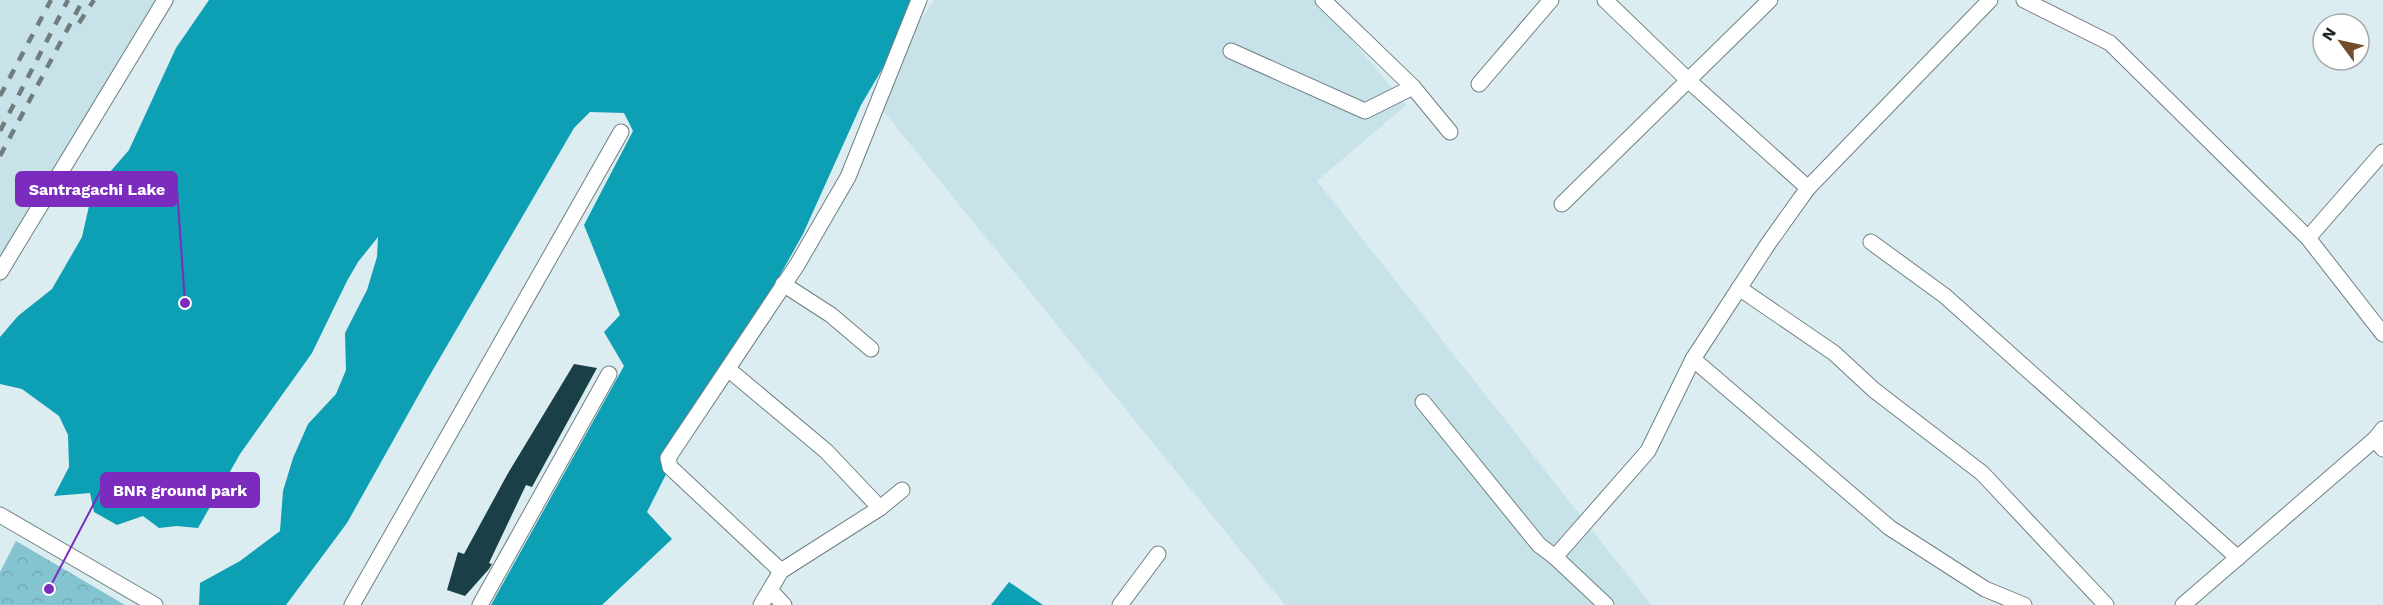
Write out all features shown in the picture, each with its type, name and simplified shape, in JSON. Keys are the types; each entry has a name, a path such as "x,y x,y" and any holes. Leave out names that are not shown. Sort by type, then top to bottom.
{"street":[{"path":"0,272 165,0"},
{"path":"781,571 670,467 668,458 783,284 848,177 919,0"},
{"path":"1323,0 1413,87 1450,132"},
{"path":"1479,84 1551,0"},
{"path":"1605,0 1689,81 1808,188"},
{"path":"1562,204 1770,0"},
{"path":"1555,557 1648,451 1693,359 1808,188 1990,0"},
{"path":"2024,0 2110,43 2308,238 2383,334"},
{"path":"1231,51 1365,111 1413,87"},
{"path":"352,605 621,132"},
{"path":"2308,238 2383,152"},
{"path":"1871,242 1945,296 2238,558"},
{"path":"783,284 831,315 871,349"},
{"path":"1739,288 1834,353 1874,390 1982,473 2106,605"},
{"path":"1693,359 1890,528 1986,598 2024,605"},
{"path":"728,369 826,451 880,508"},
{"path":"480,605 609,374"},
{"path":"1423,402 1539,545 1606,605"},
{"path":"2183,605 2380,439"},
{"path":"761,605 781,571 880,508 902,490"},
{"path":"0,515 155,605"},
{"path":"1120,605 1158,554"},
{"path":"770,590 784,605"}],"shaded area":[{"path":"0,0 176,0 0,285"},
{"path":"209,0 923,0 861,105 803,234 755,320 707,393 647,512 672,539 602,605 491,605 624,366 604,332 620,315 584,225 633,131 624,113 590,112 574,128 427,380 347,523 286,605 199,605 200,583 240,561 280,531 283,491 293,458 308,424 336,394 346,370 345,333 367,290 377,257 378,237 358,262 347,281 312,353 240,454 198,528 177,526 159,528 143,516 117,525 94,512 90,493 54,496 69,467 68,435 59,416 22,389 0,384 0,337 18,316 52,289 82,237 89,206 103,180 129,150 176,48"},
{"path":"934,0 1319,0 1406,105 1317,181 1651,605 1285,605 870,95"},
{"path":"1009,582 1043,605 991,605"}],"green space":[{"path":"16,541 125,605 0,605 0,572"}],"building":[{"path":"574,364 597,368 532,487 526,485 489,563 492,564 465,596 447,590 458,552 464,554 507,475"}],"railway":[{"path":"0,96 51,0"},
{"path":"0,131 68,0"},
{"path":"0,156 83,0"},
{"path":"79,23 94,0"}],"place":[{"name":"Santragachi Lake","path":"185,303"},
{"name":"BNR ground park","path":"49,589"}]}
